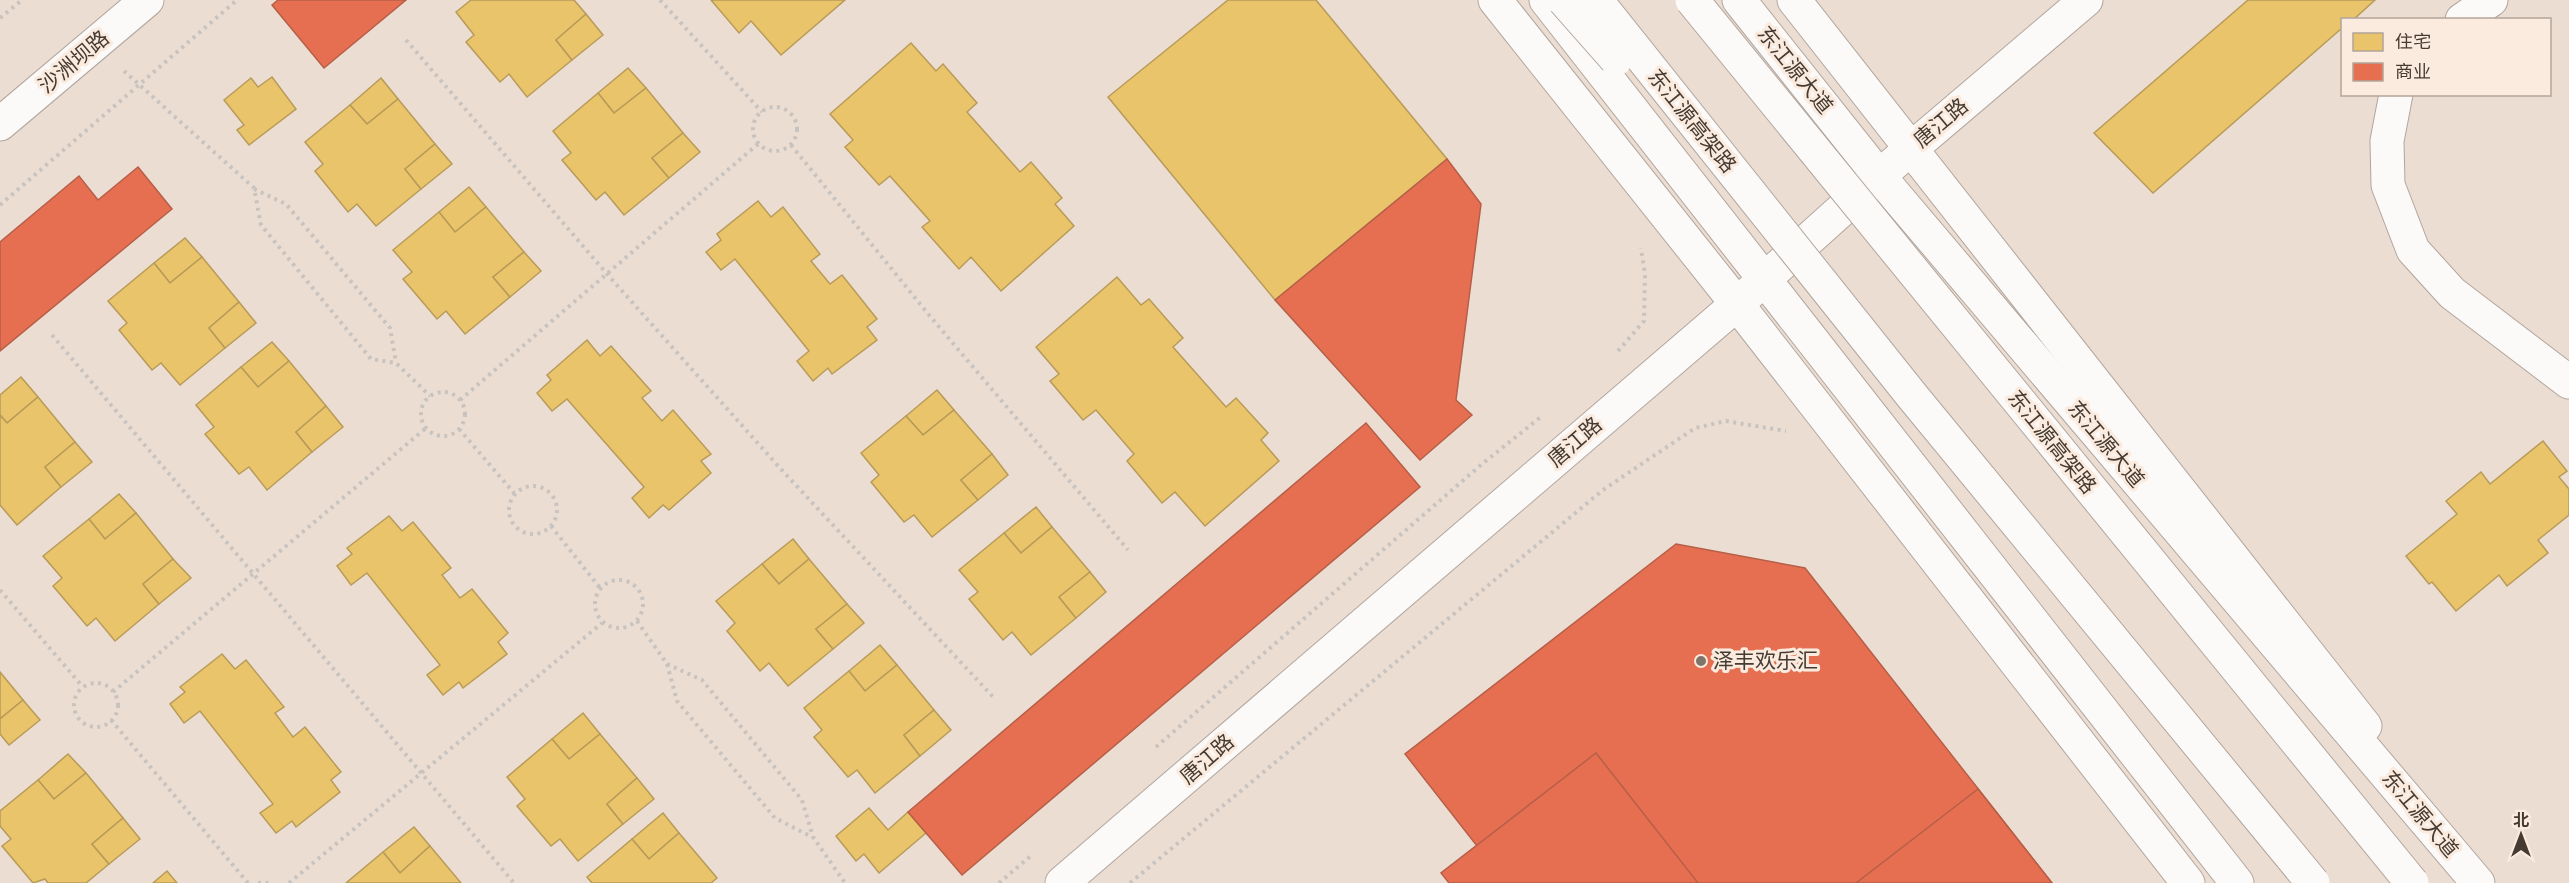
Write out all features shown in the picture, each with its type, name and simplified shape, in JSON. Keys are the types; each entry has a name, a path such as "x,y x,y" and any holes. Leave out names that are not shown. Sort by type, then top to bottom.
{"main road":[{"name":"沙洲坝路","path":"0,124 147,0"},
{"path":"1495,0 1737,304 2188,883"},
{"path":"1546,0 2237,883"},
{"path":"1563,0 1913,397"},
{"name":"东江源高架路","path":"1596,0 1913,397 2313,883"},
{"name":"东江源高架路","path":"1692,0 2412,883"},
{"name":"东江源大道","path":"1739,0 1879,176 2478,883"},
{"path":"1794,0 2488,883"},
{"name":"唐江路","path":"1062,883 1737,304 1763,278 1879,176 2086,0"},
{"path":"2465,18 2491,0"},
{"path":"2396,96 2387,141 2388,185 2413,249 2452,293 2569,381"}],"path":[{"path":"0,18 22,0"},
{"path":"0,205 237,0"},
{"path":"660,0 762,112"},
{"path":"406,40 607,274 779,467 995,699"},
{"path":"95,44 254,188 286,204 390,328 396,363"},
{"path":"774,107 792,116 797,126 796,136 791,145 780,151 768,150 758,144 753,133 755,121 762,112 774,107"},
{"path":"460,400 758,144"},
{"path":"791,145 928,315 1128,550"},
{"path":"254,188 261,225 371,359 396,363 430,396"},
{"path":"1616,355 1644,321 1645,274 1639,239"},
{"path":"52,335 514,883"},
{"path":"442,392 452,394 460,400 465,410 464,421 459,429 448,435 436,435 426,428 421,417 423,405 430,396 442,392"},
{"path":"1150,752 1482,464 1545,414"},
{"path":"1130,883 1612,483 1695,428 1726,421 1791,433"},
{"path":"113,692 426,428"},
{"path":"459,429 514,493"},
{"path":"526,486 540,486 551,492 557,503 557,515 551,526 541,533 528,534 517,528 510,518 509,506 514,493 526,486"},
{"path":"551,526 600,588"},
{"path":"624,580 635,586 642,597 643,609 637,621 627,628 614,628 602,623 595,612 595,599 600,588 611,581 624,580"},
{"path":"0,590 83,687"},
{"path":"637,621 667,664 677,701 775,818 813,837"},
{"path":"289,883 602,623"},
{"path":"667,664 702,680 802,800 813,837 845,883"},
{"path":"94,683 105,685 113,692 117,701 117,711 111,720 101,726 89,726 79,720 74,708 75,696 83,687 94,683"},
{"path":"111,720 248,883"},
{"path":"999,883 1034,854"},
{"path":"258,883 268,883"}],"building: 住宅":[{"path":"471,0 574,0 586,14 556,40 572,60 527,97 509,74 500,82 466,42 474,35 456,12"},
{"path":"711,0 845,0 781,55 751,21 739,33"},
{"path":"1228,0 1316,0 1447,159 1275,300 1108,97"},
{"path":"2248,0 2375,0 2355,18 2341,18 2341,29 2153,193 2094,133"},
{"path":"586,14 603,35 572,60 556,40"},
{"path":"911,43 936,71 943,64 977,103 967,112 1020,172 1031,162 1062,198 1055,204 1074,226 1001,291 971,257 959,269 922,227 930,221 890,176 879,185 845,147 853,140 830,114"},
{"path":"628,68 646,88 614,113 598,93"},
{"path":"272,77 296,109 249,145 237,130 244,125 224,100 251,78 258,87"},
{"path":"381,78 398,99 367,124 350,105"},
{"path":"646,88 683,133 652,158 669,178 624,215 605,192 596,200 562,160 571,153 553,131 598,93 614,113"},
{"path":"398,99 435,144 405,169 421,189 376,226 357,204 348,212 315,171 323,164 305,142 350,105 367,124"},
{"path":"683,133 700,152 669,178 652,158"},
{"path":"435,144 452,164 421,189 405,169"},
{"path":"469,187 486,207 455,232 439,212"},
{"path":"758,201 771,217 783,207 820,254 811,261 830,284 842,275 877,319 867,327 877,340 832,374 828,368 813,381 797,361 809,351 735,259 721,270 706,252 721,240 717,234"},
{"path":"486,207 524,252 493,277 510,297 465,334 446,311 437,319 403,279 412,272 393,250 439,212 455,232"},
{"path":"185,238 202,257 170,283 154,263"},
{"path":"524,252 541,271 510,297 493,277"},
{"path":"202,257 239,302 209,328 225,348 180,385 161,363 152,370 119,330 127,323 108,301 154,263 170,283"},
{"path":"1117,277 1141,305 1149,299 1183,338 1173,347 1226,407 1236,398 1268,433 1261,440 1279,461 1205,526 1175,492 1162,503 1127,461 1134,454 1096,410 1083,420 1050,381 1059,374 1036,347"},
{"path":"239,302 256,323 225,348 209,328"},
{"path":"587,340 600,356 611,346 651,391 642,398 662,421 673,410 711,454 701,461 711,473 669,510 663,505 649,518 632,498 644,487 567,399 552,411 537,393 551,380 547,375"},
{"path":"272,342 289,361 258,387 241,367"},
{"path":"289,361 326,406 296,432 312,452 267,490 249,467 239,474 205,434 214,427 196,405 241,367 258,387"},
{"path":"21,377 38,397 7,423 0,415 0,395"},
{"path":"937,390 954,410 923,435 906,416"},
{"path":"38,397 75,442 45,467 61,487 17,525 0,505 0,415 7,423"},
{"path":"326,406 343,427 312,452 296,432"},
{"path":"954,410 992,454 961,480 978,500 932,537 914,515 904,522 871,482 879,475 861,453 906,416 923,435"},
{"path":"2543,441 2567,471 2559,477 2569,489 2569,515 2538,540 2548,553 2507,586 2499,575 2456,611 2432,582 2429,584 2406,556 2457,514 2446,501 2481,472 2490,484"},
{"path":"75,442 92,462 61,487 45,467"},
{"path":"992,454 1008,475 978,500 961,480"},
{"path":"119,494 136,513 105,539 89,519"},
{"path":"1036,507 1052,527 1021,553 1004,533"},
{"path":"136,513 173,559 143,584 159,604 115,641 96,618 87,626 53,586 62,578 43,556 89,519 105,539"},
{"path":"389,516 402,531 413,522 451,568 442,575 460,598 472,589 508,633 498,642 507,654 463,688 459,682 443,695 427,675 440,665 367,573 351,585 337,566 352,554 347,548"},
{"path":"1052,527 1090,572 1059,597 1076,618 1031,655 1012,632 1003,640 969,599 978,592 959,570 1004,533 1021,553"},
{"path":"793,539 809,559 779,584 762,564"},
{"path":"173,559 191,578 159,604 143,584"},
{"path":"809,559 847,604 816,629 833,649 788,686 769,663 760,671 727,631 735,623 716,601 762,564 779,584"},
{"path":"1090,572 1106,592 1076,618 1059,597"},
{"path":"847,604 864,623 833,649 816,629"},
{"path":"880,645 897,665 865,691 849,671"},
{"path":"222,654 235,669 246,660 284,707 275,713 293,737 305,727 341,772 331,780 340,792 296,827 292,821 276,833 260,813 273,804 200,711 184,723 170,704 185,692 180,687"},
{"path":"897,665 934,710 904,735 920,756 875,793 857,770 848,777 814,737 822,730 804,708 849,671 865,691"},
{"path":"0,672 23,700 0,719"},
{"path":"23,700 40,720 9,745 0,734 0,719"},
{"path":"934,710 951,730 920,756 904,735"},
{"path":"583,713 600,734 569,759 552,739"},
{"path":"600,734 637,778 607,804 623,824 578,861 560,839 551,846 517,806 525,799 507,777 552,739 569,759"},
{"path":"68,754 86,773 54,799 38,780"},
{"path":"86,773 123,818 92,844 109,864 86,883 48,883 45,879 33,883 2,846 11,839 0,826 0,811 38,780 54,799"},
{"path":"637,778 654,799 623,824 607,804"},
{"path":"869,808 888,830 908,812 926,833 879,873 864,854 856,861 836,836"},
{"path":"663,813 679,833 649,859 632,839"},
{"path":"123,818 140,839 109,864 92,844"},
{"path":"414,827 430,846 400,873 383,852"},
{"path":"679,833 717,878 711,883 592,883 587,877 632,839 649,859"},
{"path":"430,846 461,883 346,883 383,852 400,873"},
{"path":"167,871 177,883 153,883"}],"building: 商业":[{"path":"278,0 406,0 324,68 272,5"},
{"path":"1447,159 1481,204 1456,400 1472,415 1420,460 1275,300"},
{"path":"138,167 172,209 0,351 0,242 79,176 98,200"},
{"path":"1366,423 1420,487 962,875 908,812"},
{"name":"泽丰欢乐汇","path":"1676,544 1805,568 2052,883 1506,883 1405,754"},
{"path":"1596,753 1698,883 1449,883 1441,873"},
{"path":"1978,789 2052,883 1856,883"}],"place":[{"name":"泽丰欢乐汇","path":"1701,661"}]}
